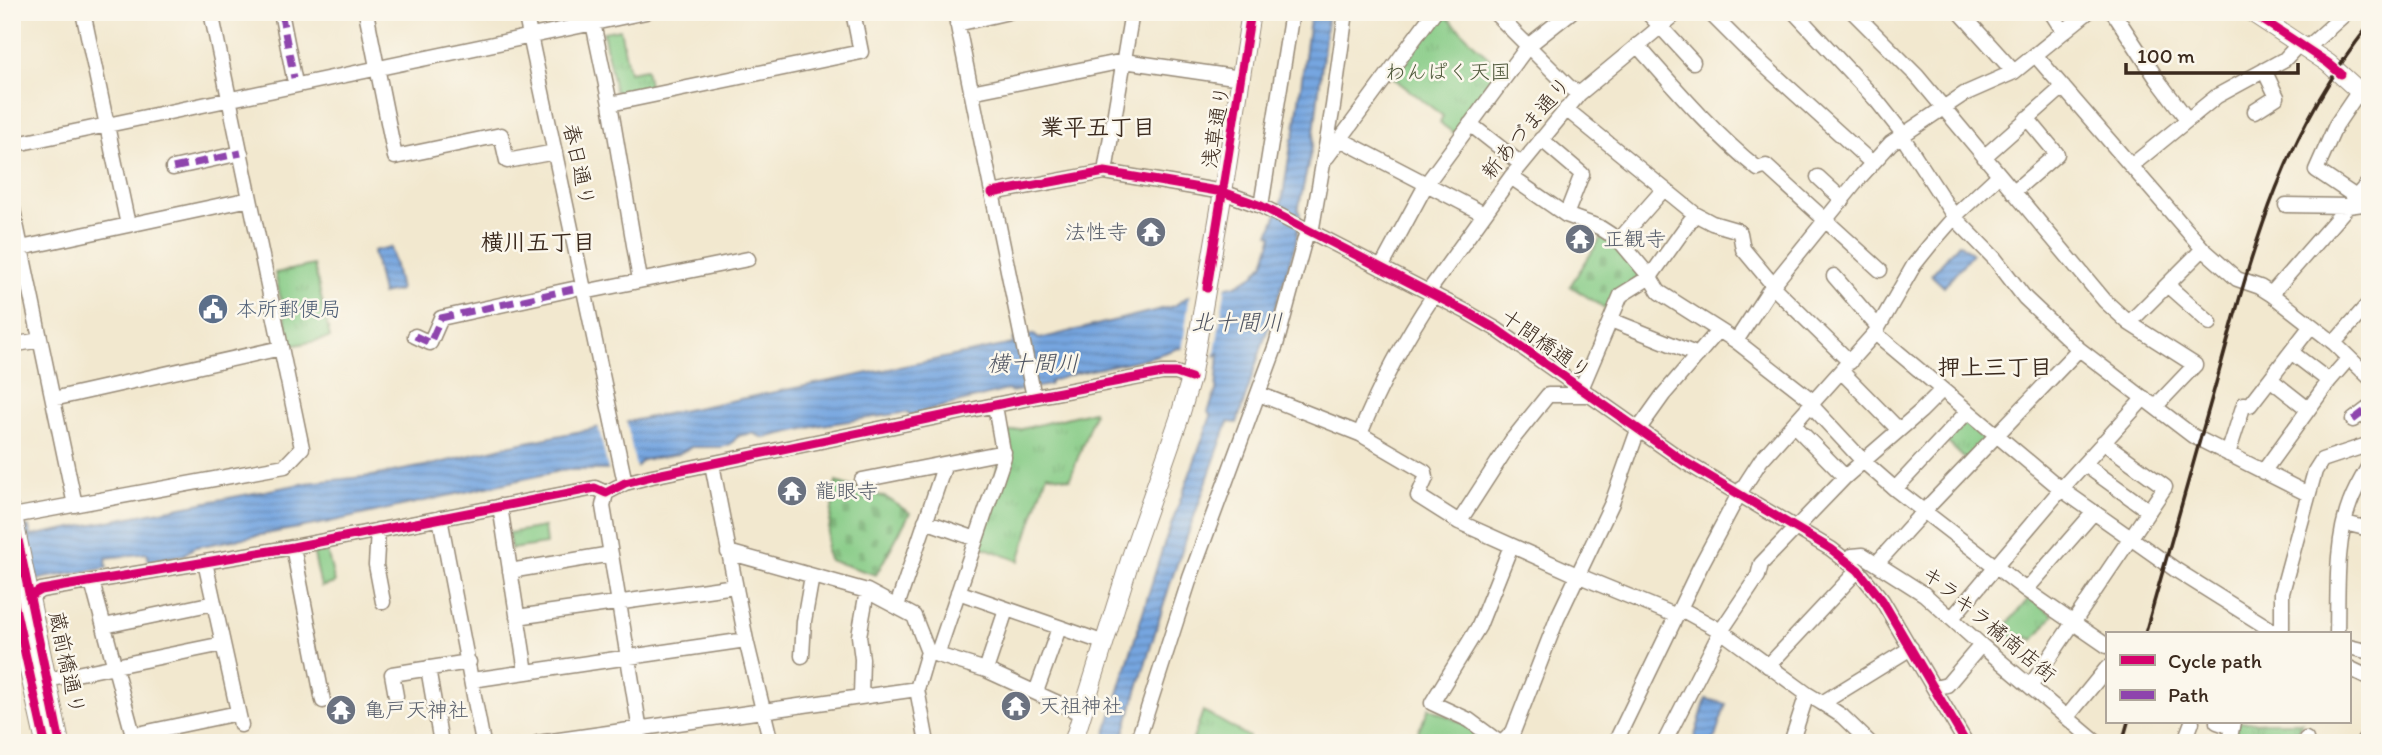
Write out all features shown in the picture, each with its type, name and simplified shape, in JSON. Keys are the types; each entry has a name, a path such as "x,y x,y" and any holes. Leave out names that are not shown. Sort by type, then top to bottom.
{"main road":[{"name":"浅草通り","path":"1073,743 1132,554 1180,419 1191,378 1251,12"},
{"path":"2251,12 2303,46 2366,95"},
{"name":"蔵前橋通り","path":"13,516 19,599 45,743"},
{"name":"蔵前橋通り","path":"19,599 47,680 60,743"}],"street":[{"path":"83,12 128,225"},
{"path":"13,516 285,466 302,448 211,12"},
{"path":"281,12 294,78"},
{"path":"366,12 395,157 501,135 507,161 555,152"},
{"name":"春日通り","path":"525,12 555,152 578,290 625,483"},
{"path":"12,145 646,12"},
{"path":"610,104 861,52 853,12"},
{"path":"1009,12 956,18 1034,394"},
{"path":"1105,172 1132,12"},
{"path":"1265,209 1293,12"},
{"path":"1137,743 1182,601 1276,345 1324,161 1346,12"},
{"path":"1324,161 1434,12"},
{"path":"1494,12 1579,94"},
{"path":"1381,268 1427,183 1470,124 1528,46 1571,12"},
{"path":"1647,12 1693,62"},
{"name":"新あづま通り","path":"1360,434 1376,394 1431,293 1511,177 1579,94 1678,12"},
{"path":"1709,12 1872,163"},
{"path":"1794,12 1877,101 1902,134 1955,218 1995,259 2025,298 2079,349 2200,440 2308,494"},
{"path":"1853,12 1917,76 2105,301 2129,323 2194,365 2103,442 1952,618"},
{"path":"1961,12 2014,72"},
{"path":"2051,12 2063,31"},
{"path":"1736,341 1773,285 1872,163 1902,134 1964,94 2014,72 2036,57 2088,12"},
{"path":"2113,12 2187,119"},
{"path":"2131,166 2217,96 2285,59 2347,12"},
{"path":"593,23 610,104 640,281"},
{"path":"1637,46 1744,158 1758,169 1766,166 1880,270"},
{"path":"2036,57 2203,249 2237,279 2260,287 2334,343 2370,378"},
{"path":"971,92 1124,61 1241,78"},
{"path":"2255,111 2277,97 2264,70"},
{"path":"1984,157 2063,87"},
{"path":"2352,201 2316,170 2336,125 2366,95"},
{"path":"1566,110 1695,214 1712,223 1737,230 1743,249 1899,430"},
{"path":"2013,192 2057,154 2027,118"},
{"path":"1470,124 1521,164"},
{"path":"1340,139 1484,214"},
{"path":"1541,139 1582,174 1566,215"},
{"path":"173,168 241,153"},
{"name":"十間橋通り","path":"992,193 1105,172 1223,192 1241,197 1480,319 1685,462 1853,565 1882,600 1966,743"},
{"path":"1615,743 1739,494 1761,460 1876,330 1914,265 1955,218 1999,174"},
{"path":"1511,177 1566,215 1599,227 1619,240 1659,292 1736,341 1812,404 1863,461 1895,489 2026,590 2106,645"},
{"path":"1818,177 1843,200"},
{"path":"2270,294 2370,181"},
{"path":"1619,240 1664,189"},
{"path":"21,248 250,199"},
{"path":"2286,205 2352,201 2370,203"},
{"path":"12,205 75,505"},
{"path":"1459,522 1512,440 1548,394 1585,392 1621,295 1650,277 1695,214"},
{"path":"2129,323 2203,249"},
{"path":"415,336 430,343 441,318 748,260"},
{"path":"1833,276 1876,330 1942,390 2061,489 2130,539 2276,632"},
{"path":"2167,285 2210,323"},
{"path":"2334,343 2370,302"},
{"path":"1611,320 1698,355"},
{"path":"2228,454 2244,404 2250,405 2311,326"},
{"path":"1511,546 1479,625 1432,703 1469,720 1501,743 1513,732 1533,677 1577,575 1612,503 1638,430 1663,395 1719,330"},
{"path":"12,345 40,340"},
{"path":"52,399 281,348"},
{"path":"1877,563 2079,349"},
{"path":"2291,352 2329,381"},
{"path":"2263,472 2329,381 2349,358"},
{"path":"641,735 603,506 606,493 625,483 995,406 1034,394 1162,373 1176,373 1191,378"},
{"path":"2270,379 2308,409"},
{"path":"1664,743 1721,631 1758,576 1761,564 1845,477 1942,390"},
{"path":"1259,394 1360,434 1426,472 1418,496 1459,522 1577,575 1679,612 1721,631 1807,694 1842,716 1870,743"},
{"path":"927,743 917,689 958,592 1004,457 995,406"},
{"path":"2353,420 2370,407"},
{"path":"1895,489 1968,411"},
{"path":"1794,425 1845,477"},
{"path":"2031,685 2165,487 2103,442"},
{"path":"2280,632 2282,592 2315,471 2322,460 2370,444"},
{"path":"862,480 1004,452"},
{"path":"712,464 746,640 771,743"},
{"path":"897,606 945,464"},
{"path":"2084,464 2149,511"},
{"path":"2337,632 2337,570 2345,523 2349,504 2370,464"},
{"path":"19,599 41,590 293,547 595,488 606,493"},
{"path":"500,506 526,672"},
{"path":"2026,590 2094,512"},
{"path":"440,518 483,743"},
{"path":"2345,523 2365,528 2370,520"},
{"path":"925,521 976,539"},
{"path":"378,530 376,565 383,602"},
{"path":"293,547 323,701"},
{"path":"729,552 867,592 914,616 933,653 986,670 1082,713"},
{"path":"510,571 611,554"},
{"name":"キラキラ橘商店街","path":"1853,565 1857,554 1877,563 1924,594 2031,685 2089,740"},
{"path":"92,582 132,731 139,738 240,719 205,562"},
{"path":"1768,666 1853,565"},
{"path":"802,656 804,621 812,576"},
{"path":"517,617 736,586"},
{"path":"861,696 862,659 859,636 867,592"},
{"path":"958,592 1105,643"},
{"path":"104,626 214,603"},
{"path":"986,670 1006,610"},
{"path":"1036,692 1059,628"},
{"path":"472,680 746,640"},
{"path":"47,680 223,644"},
{"path":"1935,688 1947,685 1981,645"},
{"path":"2350,647 2369,651"},
{"path":"1822,703 1912,648"},
{"path":"396,695 392,674 469,662"},
{"path":"428,668 441,743"},
{"path":"2350,668 2370,678"},
{"path":"2067,717 2106,669"},
{"path":"538,743 641,735 762,710 917,689"},
{"path":"1791,743 1807,694"},
{"path":"2184,743 2191,724"},
{"path":"2229,743 2232,724"},
{"path":"2362,743 2370,733"}],"green space":[{"name":"わんぱく天国","path":"1442,12 1501,70 1454,133 1440,123 1443,116 1393,78"},
{"path":"620,29 629,72 646,69 650,91 624,97 615,91 603,32"},
{"path":"1603,235 1614,243 1641,274 1608,310 1570,286"},
{"path":"314,265 330,338 291,346 275,273"},
{"path":"1093,411 1070,479 1047,474 1019,561 980,546 1006,433"},
{"path":"1970,417 1990,435 1966,460 1946,441"},
{"path":"836,482 887,498 910,513 876,575 829,560 826,550"},
{"path":"544,527 546,544 511,549 508,533"},
{"path":"326,547 335,583 321,587 313,550"},
{"path":"2029,598 2053,615 2034,640 2028,637 2023,644 2002,630"},
{"path":"1429,708 1467,725 1491,743 1413,743"},
{"path":"1203,711 1249,737 1247,743 1204,743 1193,739"},
{"path":"2238,724 2301,724 2297,733 2289,730 2284,743 2233,743"}],"water":[{"name":"横十間川","path":"1311,12 1328,12 1313,142 1298,211 1300,213 1296,242 1237,423 1228,422 1171,581 1121,743 1103,743 1162,550 1211,416 1208,412 1216,391 1219,353 1215,356 1199,350 1179,348 1077,373 1051,381 1049,385 1012,392 1007,390 909,415 908,412 822,425 764,438 752,433 738,436 731,444 722,447 691,447 678,454 643,460 634,470 564,470 325,523 195,547 183,555 149,561 147,553 106,558 107,568 44,578 12,587 12,530 29,527 31,536 306,483 372,476 440,463 507,446 1013,344 1013,339 1033,334 1039,339 1174,306 1189,296 1236,285 1254,275 1264,263 1273,235 1269,234 1282,201 1294,137"},
{"path":"1959,243 1972,254 1944,287 1931,275"},
{"path":"391,247 400,290 382,294 373,251"},
{"path":"1706,699 1726,704 1713,743 1694,739"}],"pier":[{"path":"1226,285 1214,359 1199,353 1182,352 1190,293"},
{"path":"625,414 637,473 609,474 597,420"}],"railway":[{"path":"2146,632 2243,286 2273,195 2314,109 2339,66 2370,24"},
{"path":"2122,743 2127,724"}],"marked path":[{"path":"281,12 294,78"},
{"path":"173,168 241,153"},
{"path":"415,336 430,343 441,318 573,289"},
{"path":"2353,420 2370,407"}],"cycle path":[{"path":"1207,288 1251,12"},
{"path":"2251,12 2341,74"},
{"path":"992,193 1105,172 1223,192 1261,206 1465,311 1496,329 1685,462 1831,549 1858,570 1882,600 1966,743"},
{"path":"29,597 41,590 293,547 595,488 606,493 625,483 652,476 1034,397 1162,373 1176,373 1191,378"},
{"path":"12,511 60,743"},
{"path":"12,594 45,743"}],"place":[{"name":"法性寺","path":"1151,232"},
{"name":"正観寺","path":"1580,239"},
{"name":"本所郵便局","path":"213,309"},
{"name":"龍眼寺","path":"792,491"},
{"name":"天祖神社","path":"1016,706"},
{"name":"亀戸天神社","path":"341,710"}],"district":[{"name":"業平五丁目","path":"1098,127"},
{"name":"横川五丁目","path":"538,242"},
{"name":"押上三丁目","path":"1995,367"}],"water label":[{"name":"北十間川","path":"1237,322"}]}
